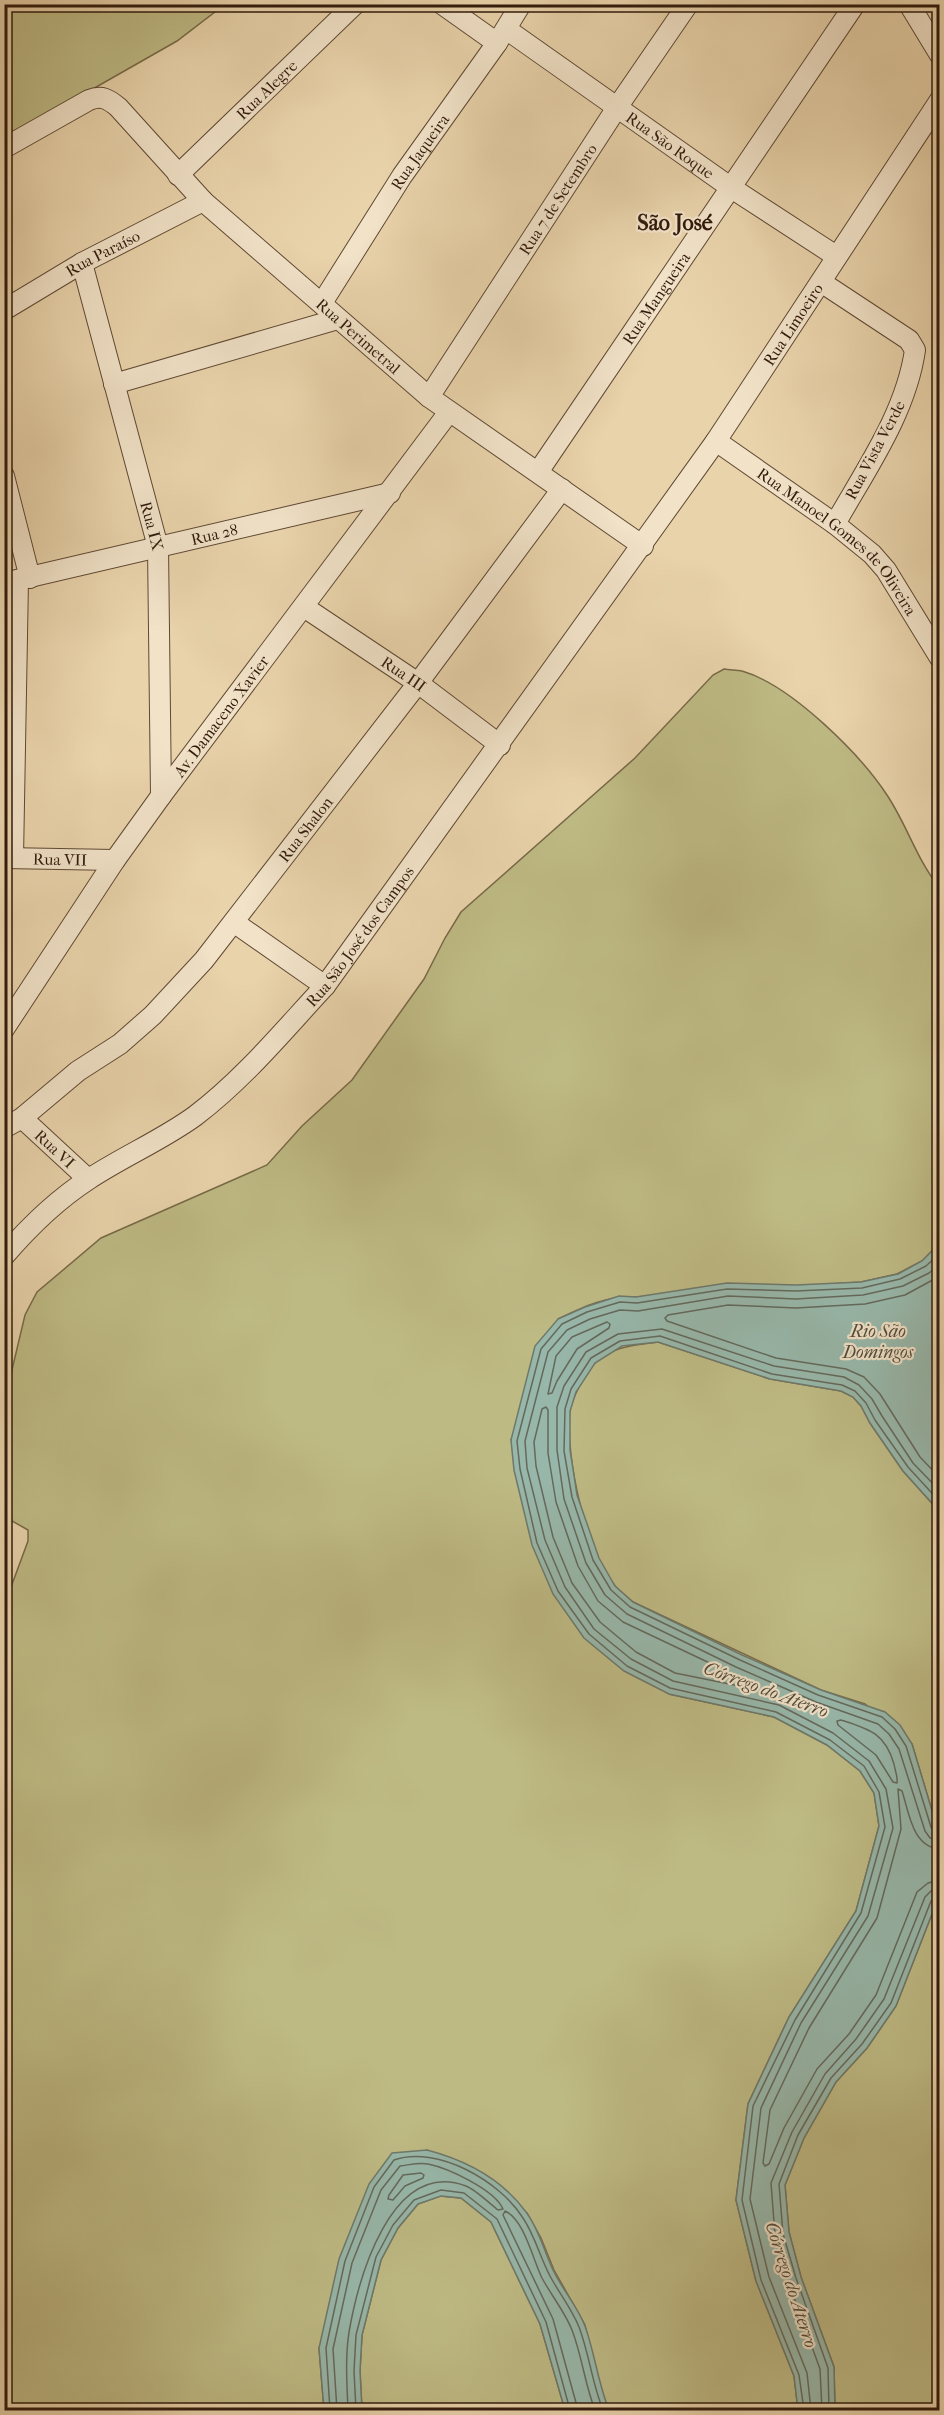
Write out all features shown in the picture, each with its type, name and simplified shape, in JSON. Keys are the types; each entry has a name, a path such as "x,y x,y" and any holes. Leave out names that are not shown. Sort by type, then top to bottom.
{"street":[{"name":"Rua Alegre","path":"177,175 355,4"},
{"name":"Rua São Roque","path":"442,4 502,36 618,106 730,187 836,256"},
{"name":"Rua Jaqueira","path":"322,303 402,176 502,36 521,4"},
{"name":"Rua 7 de Setembro","path":"429,397 618,106 688,4"},
{"name":"Rua Mangueira","path":"538,472 855,4"},
{"path":"909,4 939,55"},
{"name":"Rua Perimetral","path":"4,148 89,100 100,97 118,107 177,175 203,201 429,397 643,546"},
{"name":"Rua Limoeiro","path":"643,546 716,441 939,100"},
{"name":"Rua Paraíso","path":"4,310 82,263 203,201"},
{"name":"Rua IX","path":"82,263 158,547 161,796"},
{"name":"Rua Vista Verde","path":"821,282 909,340 915,350 909,384 885,437 835,524"},
{"path":"114,384 338,319"},
{"name":"Av. Damaceno Xavier","path":"4,1029 26,999 115,860 161,796 449,412"},
{"name":"Rua Manoel Gomes de Oliveira","path":"716,441 835,524 872,554 886,570 939,658"},
{"path":"4,476 18,580 9,858"},
{"name":"Rua Shalon","path":"13,1123 78,1071 120,1044 153,1015 204,960 417,684 562,489"},
{"name":"Rua 28","path":"18,580 390,493"},
{"name":"Rua São José dos Campos","path":"4,1256 26,1233 88,1179 148,1147 196,1115 252,1065 324,986 643,546"},
{"name":"Rua III","path":"304,607 417,684 500,745"},
{"name":"Rua VII","path":"9,858 115,860"},
{"path":"234,923 324,986"},
{"path":"4,999 26,999"},
{"name":"Rua VI","path":"13,1123 88,1179"}],"shaded area":[{"path":"5,5 224,5 177,41 5,139"},
{"path":"724,669 742,671 782,691 842,741 887,795 924,865 939,887 939,1244 922,1261 897,1274 861,1282 616,1298 596,1303 558,1319 511,1440 669,1694 774,1717 827,1745 860,1771 874,1793 879,1826 856,1911 789,2017 748,2104 736,2200 756,2281 794,2376 798,2410 609,2410 599,2386 585,2325 554,2270 541,2238 527,2213 427,2150 319,2348 324,2410 5,2410 4,1606 28,1541 28,1530 5,1517 5,1399 25,1315 37,1292 101,1238 267,1165 302,1126 352,1080 424,979 461,912 635,758 713,675"},
{"path":"658,1342 770,1379 841,1391 853,1397 903,1471 939,1511 939,1834 912,1744 865,1704 821,1690 633,1602 616,1587 605,1571 587,1528 574,1478 569,1431 571,1406 583,1379 602,1357 625,1347"},
{"path":"939,1896 939,2410 835,2410 834,2367 801,2277 789,2232 785,2185 804,2138 836,2082 867,2048 896,2006"},
{"path":"440,2196 461,2198 491,2222 540,2324 565,2410 362,2410 360,2371 362,2335 381,2260 398,2228 418,2204"}],"water":[{"name":"Rio São Domingos","path":"939,1244 939,1511 903,1471 861,1406 853,1397 841,1391 770,1379 658,1342 622,1346 595,1363 576,1392 570,1411 570,1450 577,1495 599,1558 615,1586 633,1602 742,1655 821,1690 885,1712 900,1725 912,1744 939,1834 939,1896 896,2006 867,2048 836,2082 804,2138 785,2185 789,2232 801,2277 834,2367 835,2410 798,2410 794,2376 756,2281 736,2200 748,2104 789,2017 856,1911 879,1826 874,1793 860,1771 827,1745 774,1717 669,1694 624,1671 584,1638 553,1594 532,1545 514,1470 511,1440 535,1346 558,1319 619,1296 636,1297 727,1283 796,1285 861,1282 898,1274 922,1261"},
{"path":"427,2150 455,2159 482,2172 506,2190 531,2219 553,2270 585,2326 609,2410 565,2410 540,2324 491,2222 461,2198 441,2196 418,2204 398,2228 381,2260 362,2335 360,2371 362,2410 324,2410 319,2348 339,2259 369,2184 392,2153"}],"district":[{"name":"São José","path":"675,223"}],"water label":[{"name":"Córrego do Aterro","path":"766,1690"},
{"name":"Córrego do Aterro","path":"791,2285"}]}
